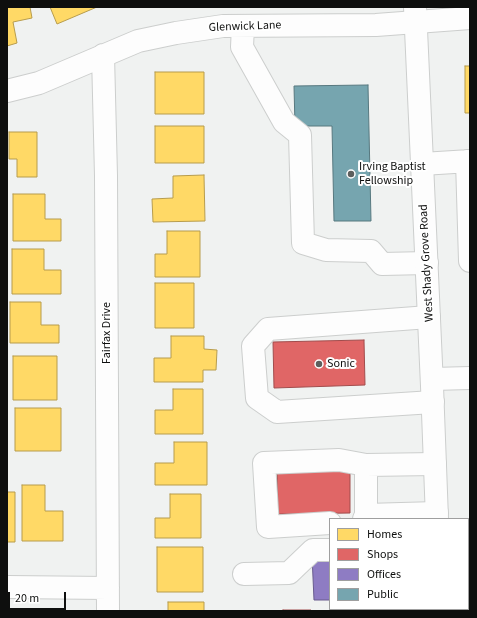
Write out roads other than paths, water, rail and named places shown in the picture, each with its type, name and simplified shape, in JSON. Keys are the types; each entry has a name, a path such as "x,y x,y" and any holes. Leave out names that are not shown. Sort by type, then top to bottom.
{"street":[{"name":"Glenwick Lane","path":"7,91 39,83 138,41 176,33 223,26 376,25 416,15 470,18"},
{"name":"West Shady Grove Road","path":"416,15 437,516"},
{"path":"243,26 242,47 284,122 300,134 303,243 326,250 371,251 382,264 427,263"},
{"name":"Fairfax Drive","path":"103,55 106,184 108,611"},
{"path":"422,164 468,161 470,261"},
{"path":"429,316 268,329 254,346 257,398 276,412 433,402"},
{"path":"432,379 470,378"},
{"path":"329,523 268,527 264,463 339,460 366,465 435,464"},
{"path":"366,465 365,517 437,516"},
{"path":"244,574 289,573 313,550 329,550"},
{"path":"7,587 108,588"}],"place":[{"name":"Irving Baptist Fellowship","path":"351,174"},
{"name":"Sonic","path":"319,364"}]}
